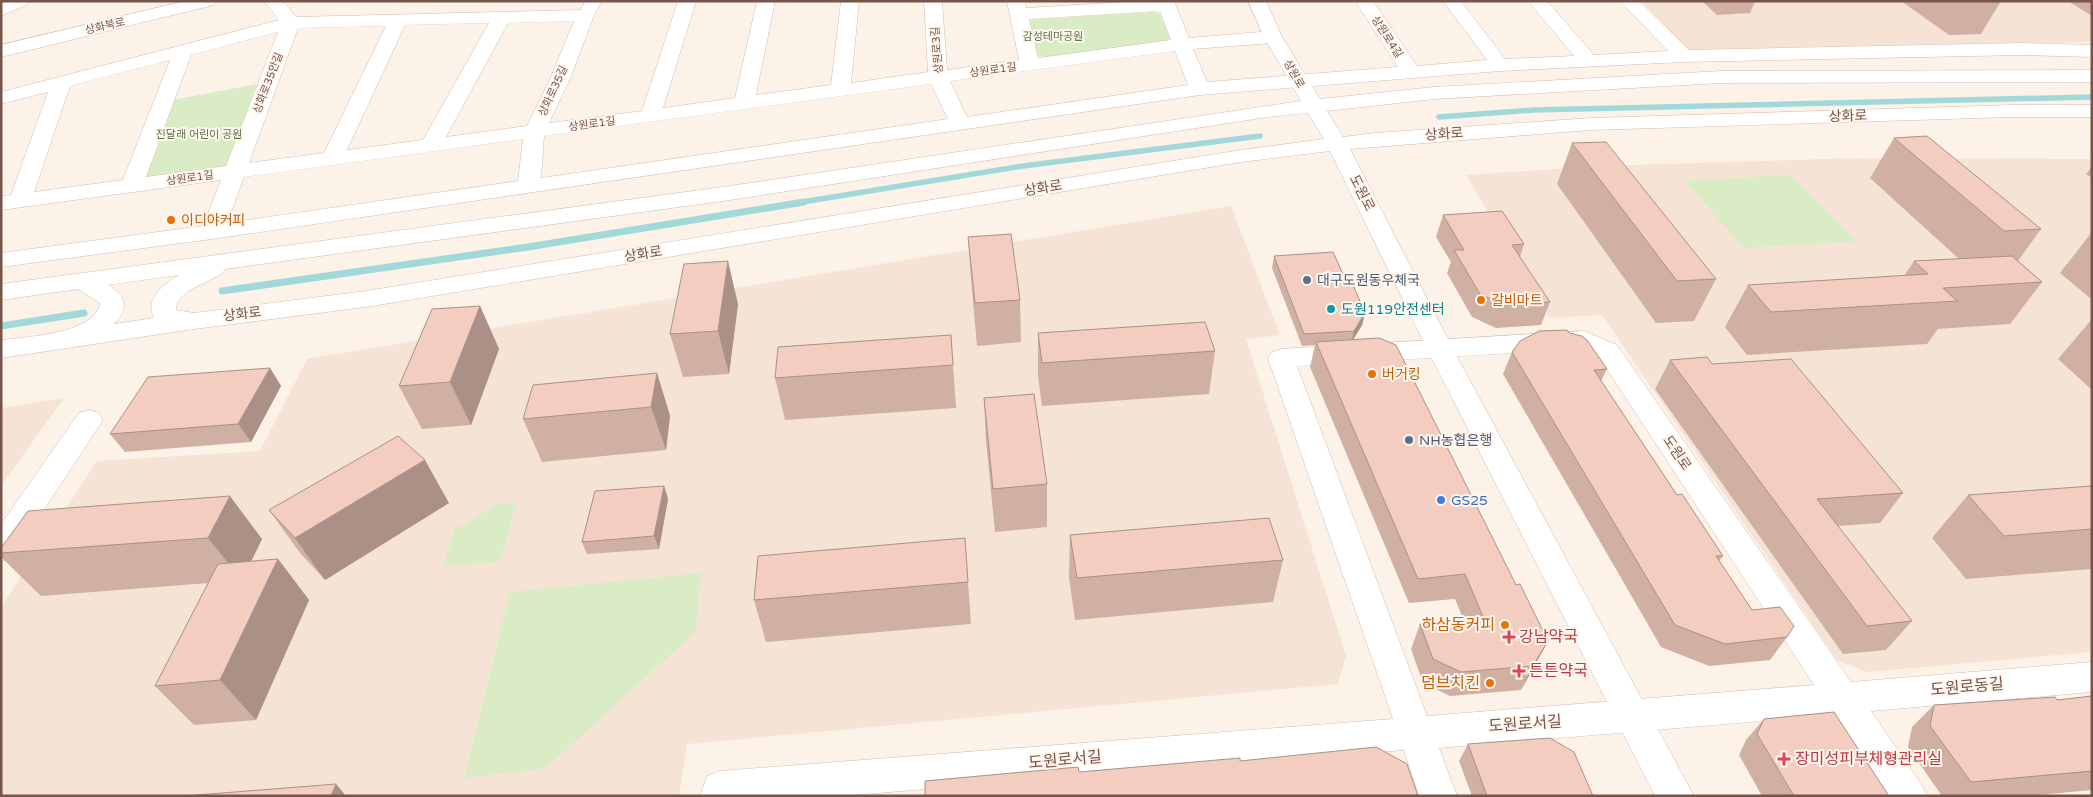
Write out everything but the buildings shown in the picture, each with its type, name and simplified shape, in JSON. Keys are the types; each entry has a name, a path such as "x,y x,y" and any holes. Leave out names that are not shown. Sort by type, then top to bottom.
{"street":[{"path":"1,11 20,1"},
{"name":"상화북로","path":"1,51 208,1"},
{"path":"273,1 291,23"},
{"path":"650,116 687,1"},
{"path":"744,103 766,1"},
{"path":"840,90 850,1"},
{"name":"상원로3길","path":"933,1 938,77 960,124"},
{"name":"상원로","path":"1257,1 1272,37 1337,144"},
{"name":"상원로4길","path":"1364,1 1411,72"},
{"path":"1452,1 1500,65"},
{"path":"1537,1 1588,60"},
{"path":"1629,1 1684,56"},
{"path":"1030,65 1018,8 1166,3 1200,89"},
{"path":"1,98 291,23 501,18 590,8"},
{"name":"상화로35길","path":"529,186 534,132 560,79 590,8"},
{"path":"430,146 501,18"},
{"path":"332,159 398,20"},
{"name":"상화로35안길","path":"212,232 291,23"},
{"name":"상원로1길","path":"11,202 1182,44 1272,37"},
{"path":"1,260 212,232 1200,89 1298,80 1588,60 1684,56 2021,49 2092,51"},
{"path":"132,186 183,51"},
{"path":"1,292 723,194 1312,105 1434,94 1720,77 2092,76"},
{"path":"11,202 61,83"},
{"path":"1434,94 1421,102 1417,116 1423,123 1438,130 1455,133"},
{"name":"상화로","path":"1,348 194,320 366,299 1256,154 1375,138 1591,124 2012,111 2092,112"},
{"path":"1224,118 1263,121 1277,126 1282,131 1283,139 1275,146 1256,154"},
{"name":"도원로","path":"1337,144 1440,349 1675,796"},
{"path":"194,320 172,319 165,316 163,306 165,299 179,286 233,260"},
{"path":"55,341 91,329 112,310 110,299 100,291 81,281"},
{"name":"도원로","path":"1417,732 1281,358 1584,340 1608,351 1842,697"},
{"path":"1,549 89,420"},
{"name":"도원로동길","path":"1634,716 2092,677"},
{"path":"1842,697 1908,796"},
{"name":"도원로서길","path":"719,796 720,788 1634,716"},
{"path":"1417,732 1438,796"}],"shaded area":[{"path":"1641,1 2092,1 2092,42 1688,50"},
{"path":"1856,158 2092,159 2092,652 1867,672 1837,660 1602,315 1550,318 1466,175 1601,166"},
{"path":"1231,206 1280,335 1246,339 1346,656 1338,684 687,744 679,796 1,796 1,607 97,461 260,451 307,359"},
{"path":"64,398 1,486 1,408"}],"green space":[{"name":"감성테마공원","path":"1150,9 1160,14 1170,39 1162,44 1046,58 1033,53 1023,19"},
{"name":"진달래 어린이 공원","path":"257,84 226,167 142,180 172,100"},
{"path":"1790,175 1856,241 1744,248 1685,181"},
{"path":"517,502 499,562 443,566 455,530 498,504"},
{"path":"701,573 695,632 546,768 464,778 510,592"}],"waterway":[{"path":"1439,117 1533,110 2092,97"},
{"path":"796,203 1023,166 1260,136"},
{"path":"222,291 528,247 804,202"},
{"path":"1,326 84,313"}],"place":[{"name":"이디야커피","path":"171,220"},
{"name":"대구도원동우체국","path":"1307,280"},
{"name":"갈비마트","path":"1481,300"},
{"name":"도원119안전센터","path":"1331,309"},
{"name":"버거킹","path":"1372,374"},
{"name":"NH농협은행","path":"1409,440"},
{"name":"GS25","path":"1441,500"},
{"name":"하삼동커피","path":"1505,625"},
{"name":"강남약국","path":"1509,637"},
{"name":"튼튼약국","path":"1519,671"},
{"name":"덤브치킨","path":"1490,683"},
{"name":"장미성피부체형관리실","path":"1784,759"}]}
